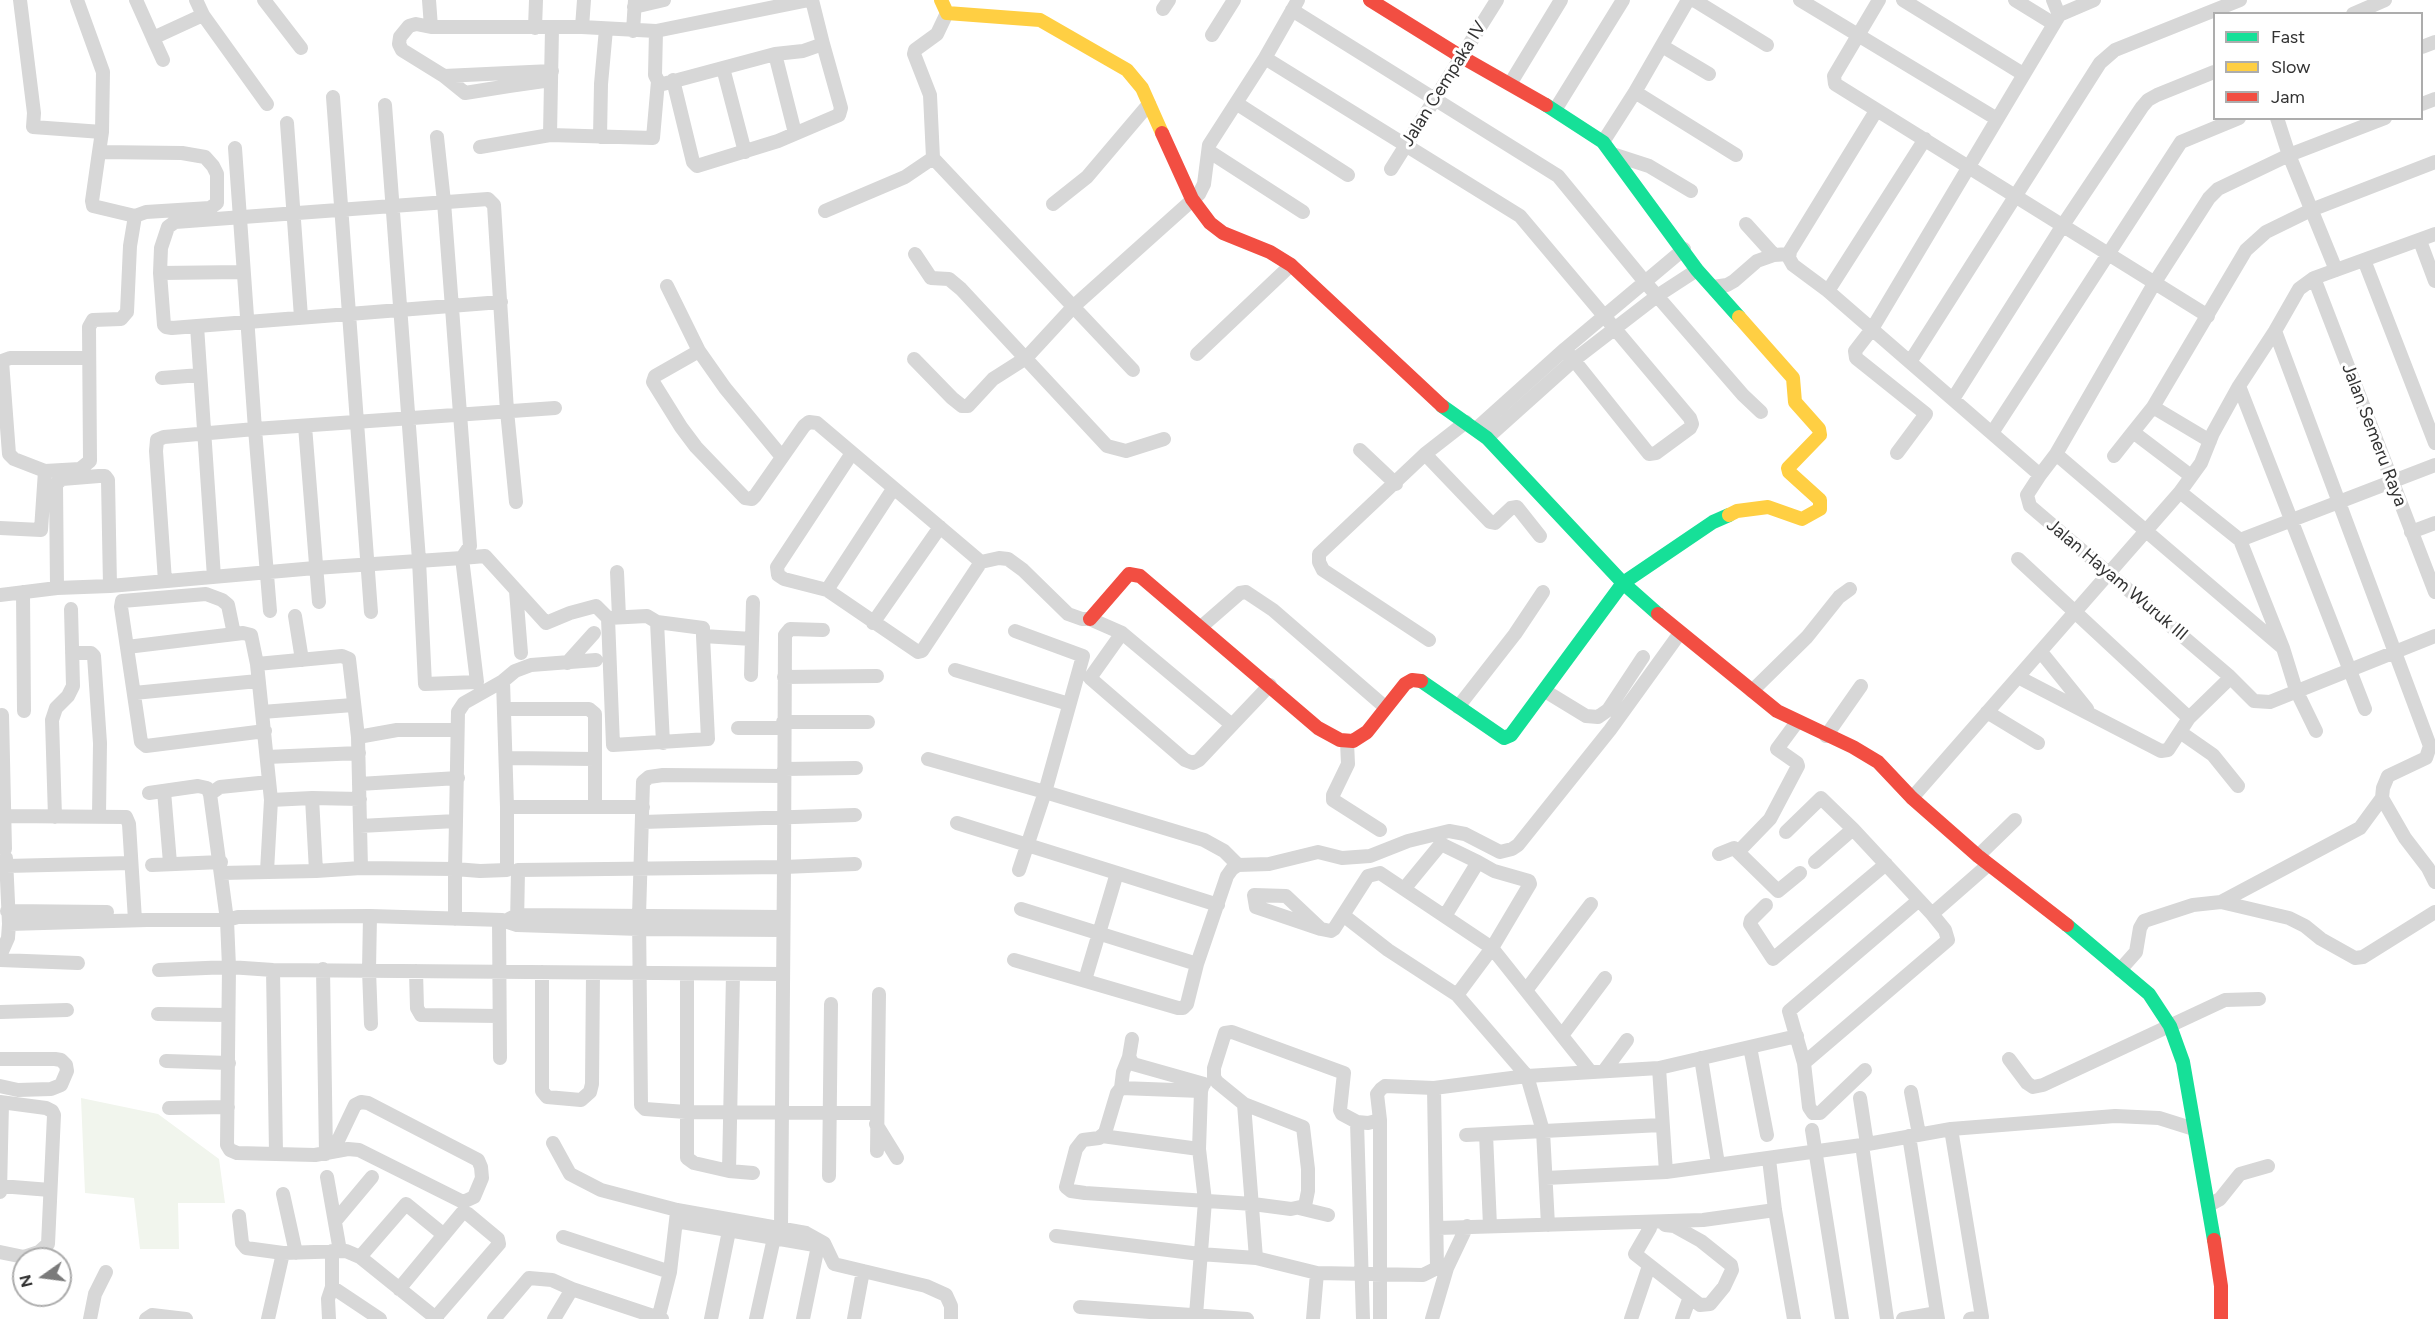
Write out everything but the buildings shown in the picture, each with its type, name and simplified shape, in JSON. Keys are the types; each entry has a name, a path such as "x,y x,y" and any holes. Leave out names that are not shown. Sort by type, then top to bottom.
{"street":[{"path":"20,0 34,113 33,127 102,132"},
{"path":"77,0 104,72 102,132 99,152 92,201 93,206 135,216 146,212 213,207 217,203 217,174 205,157 197,154 99,152"},
{"path":"136,0 163,60"},
{"path":"264,0 301,48"},
{"path":"429,0 431,27"},
{"path":"535,28 536,0"},
{"path":"582,27 584,0"},
{"path":"633,31 635,3 660,0"},
{"path":"551,76 508,79 465,93 444,76 402,50 399,44 402,33 409,26 416,24 431,27 582,27 656,31 811,0 840,108 839,115 745,152 695,165 673,80"},
{"path":"940,0 948,13"},
{"path":"1212,35 1234,0"},
{"path":"1090,619 1129,574 1135,574 1270,685 1318,728 1340,740 1347,742 1367,732 1385,707 1405,684 1412,680 1421,681 1499,736 1507,738 1545,691 1623,583 1713,522 1737,511 1768,507 1792,518 1802,519 1820,508 1820,500 1789,472 1788,468 1820,435 1819,429 1796,404 1793,378 1697,270 1684,249 1603,142 1555,110 1460,56 1370,0"},
{"path":"1510,84 1561,0"},
{"path":"1555,110 1623,0"},
{"path":"1603,142 1688,0"},
{"path":"1694,0 1767,45"},
{"path":"1800,0 1997,119"},
{"path":"1879,0 1834,76 1833,81 1837,86 2208,316"},
{"path":"1903,0 2023,74"},
{"path":"2015,0 2057,20"},
{"path":"2054,0 2057,20"},
{"path":"1897,453 1926,414 1856,358 1855,351 1872,329 2057,20 2094,0"},
{"path":"2358,12 2385,0"},
{"name":"Jalan Cempaka IV","path":"1390,169 1492,2"},
{"path":"2214,12 2233,4"},
{"path":"153,38 201,5 267,104"},
{"path":"914,359 952,398 963,406 968,406 993,379 1026,358 1074,306 1199,194 1204,184 1205,168 1210,152 1209,145 1265,58 1295,5 1434,98 1558,176 1657,296 1761,412"},
{"path":"1910,362 2100,63 2107,56 2213,12"},
{"path":"948,13 1034,19 1045,22 1127,70 1142,87 1192,199 1217,229 1270,252 1291,265 1417,385 1487,438 1568,527 1623,583 1680,633 1777,711 1853,747 1878,762 1912,798 1983,860 2047,908 2157,1004 2170,1026 2183,1062 2210,1205 2221,1286 2221,1319"},
{"path":"948,13 938,34 915,50 914,54 930,95 933,158 1132,370"},
{"path":"550,135 552,28"},
{"path":"600,137 601,84 606,29"},
{"path":"480,147 550,135 653,138 658,81 655,72 656,31"},
{"path":"658,81 663,84 774,54 803,51 823,44"},
{"path":"1662,46 1709,74"},
{"path":"774,54 795,133"},
{"path":"1265,58 1523,219 1690,418 1692,424 1690,428 1656,453 1649,454 1565,349"},
{"path":"723,68 745,152"},
{"path":"1953,399 2063,225 2146,102 2213,72"},
{"path":"1635,92 1736,155"},
{"path":"333,97 371,612"},
{"path":"1236,103 1348,175"},
{"path":"1053,204 1087,177 1149,104"},
{"path":"385,105 419,560 424,684 477,682 462,558 470,546 437,137"},
{"path":"1789,254 1876,111"},
{"path":"1992,433 2181,142 2234,120"},
{"path":"2278,120 2289,155 2336,270"},
{"name":"Jalan Hayam Wuruk III","path":"2380,120 2289,155 2218,189 2209,198 2155,282 2056,454 2027,495 2030,506 2254,701 2270,702 2435,636"},
{"path":"287,123 301,317"},
{"path":"1828,291 1925,139"},
{"path":"235,148 270,611"},
{"path":"1210,152 1303,212"},
{"path":"1612,154 1649,166 1691,191"},
{"path":"825,212 905,177 933,158"},
{"path":"2114,456 2153,407 2246,250 2266,232 2311,210 2435,162"},
{"path":"501,302 166,327 160,273 161,248 171,224 175,222 485,199 494,205 501,302 507,411 516,502"},
{"path":"89,358 10,358 2,361 9,454 14,459 45,471 80,469 90,462 89,358 88,333 90,322 120,319 127,312 130,238 135,216"},
{"path":"1746,224 1774,255"},
{"path":"1912,798 2180,492 2201,463 2239,386 2276,331 2299,288 2314,278 2435,234"},
{"path":"2420,241 2435,281"},
{"path":"1429,640 1323,570 1319,562 1319,554 1425,454 1471,425 1684,249"},
{"path":"915,254 932,278 949,279 957,285 1107,446 1125,451 1164,439"},
{"path":"1713,287 1727,285 1757,261 1774,255 1789,254"},
{"path":"1789,254 1793,265 1828,291 2040,475"},
{"path":"2364,260 2435,443"},
{"path":"1197,354 1291,265"},
{"path":"1487,438 1574,360 1657,296 1697,270"},
{"path":"160,273 243,272"},
{"name":"Jalan Semeru Raya","path":"2314,278 2434,584"},
{"path":"667,286 699,351 724,388 782,457"},
{"path":"198,326 214,577"},
{"path":"2222,902 2360,828 2382,798 2388,776 2426,758 2430,746 2276,331"},
{"path":"699,351 655,376 653,382 696,447 747,499 755,496 804,426 812,422 981,561"},
{"path":"162,378 200,375"},
{"path":"2239,386 2365,709"},
{"path":"2153,407 2210,441"},
{"path":"165,581 156,444 159,439 255,429 555,408"},
{"path":"305,426 319,602"},
{"path":"2133,432 2191,476"},
{"path":"1360,450 1395,484"},
{"path":"852,453 777,567 778,575 784,579 827,590 914,651 922,651 981,561 1008,559 1023,570 1068,614 1090,619 1122,633 1232,725"},
{"path":"1425,454 1490,522 1495,522 1511,508 1517,507 1540,536"},
{"path":"2056,454 2283,648"},
{"path":"2240,540 2435,465"},
{"path":"0,528 34,530 42,528 45,471"},
{"path":"57,588 56,484 62,479 99,476 105,476 108,480 110,586"},
{"path":"827,590 894,489"},
{"path":"2180,492 2240,540 2283,648 2296,690 2316,731"},
{"path":"2412,532 2435,523"},
{"path":"873,623 939,527"},
{"path":"0,595 57,588 110,586 484,556 546,623 596,606 613,618 647,616 657,622 703,628 708,739 613,745 613,618 617,572"},
{"path":"2018,559 2189,718"},
{"path":"1752,691 1807,637 1839,597 1850,589"},
{"path":"516,591 521,653"},
{"path":"23,592 24,711"},
{"path":"1201,627 1240,593 1246,592 1273,610 1385,707"},
{"path":"1458,707 1515,634 1543,592"},
{"path":"234,634 228,605 206,594 125,599 120,604 141,742 143,746 265,731"},
{"path":"751,675 753,602"},
{"path":"55,817 52,720 56,708 72,689 71,609"},
{"path":"295,616 302,660"},
{"path":"657,622 663,743"},
{"path":"756,1319 778,1233 782,1112 785,817 783,725 787,631 822,630"},
{"path":"1015,631 1083,656 1045,792 1019,870"},
{"path":"127,647 246,633 253,637 271,800 267,871"},
{"path":"567,663 594,633"},
{"path":"1122,633 1090,678 1185,760 1192,763 1199,760 1270,685"},
{"path":"1014,960 1183,1008 1187,1004 1197,964 1227,876 1238,866 1276,863 1318,852 1342,858 1370,856 1408,841 1449,831 1465,834 1500,852 1512,849 1518,845 1610,730 1680,633"},
{"path":"703,636 752,639"},
{"path":"2041,652 2092,714"},
{"path":"72,653 93,655 100,743 99,815"},
{"path":"257,664 348,657 359,753 361,868"},
{"path":"1545,691 1586,716 1598,717 1608,710 1643,657"},
{"path":"455,920 458,712 464,703 523,667 596,660"},
{"path":"955,670 1070,704"},
{"path":"784,677 877,676"},
{"path":"2018,677 2161,751 2168,750 2189,718 2230,678"},
{"path":"134,693 258,681"},
{"path":"500,1058 499,972 510,920 512,870 502,681"},
{"path":"1826,736 1861,686"},
{"path":"72,689 96,688"},
{"path":"261,712 353,705"},
{"path":"504,709 593,710 595,807"},
{"path":"1987,712 2038,743"},
{"path":"2,715 3,849 6,866 8,938 0,958 78,963"},
{"path":"738,728 868,722"},
{"path":"1739,851 1770,819 1798,766 1777,749 1797,722"},
{"path":"358,737 397,730 457,730"},
{"path":"2180,732 2213,755 2238,786"},
{"path":"1347,742 1348,764 1333,795 1333,800 1380,830"},
{"path":"267,757 359,753"},
{"path":"506,758 595,759"},
{"path":"928,759 1204,840 1230,855 1238,866"},
{"path":"856,768 784,773 663,774 649,777 643,782 639,923 640,1105 645,1109 686,1112 831,1112 876,1118"},
{"path":"359,784 458,778"},
{"path":"210,794 220,787 269,782"},
{"path":"149,793 198,786 207,788 210,794 230,916 227,1145 230,1150 237,1154 315,1155 348,1149 358,1150 463,1202 474,1197 482,1178 478,1160 368,1103 361,1102 355,1105 330,1152"},
{"path":"164,791 170,863"},
{"path":"312,798 316,871"},
{"path":"271,800 360,798"},
{"path":"1786,832 1821,798 1932,914 1945,930 1948,940 1804,1063"},
{"path":"2382,798 2405,838 2428,868 2435,882"},
{"path":"3,807 55,817 99,815 126,817 129,824 131,862 141,916"},
{"path":"507,807 643,807"},
{"path":"643,822 855,815"},
{"path":"1932,914 1983,860 2015,820"},
{"path":"360,826 456,821"},
{"path":"957,823 1218,905"},
{"path":"1815,862 1853,829"},
{"path":"1404,889 1441,844 1494,871 1529,881 1530,884 1492,948 1457,995"},
{"path":"1719,854 1730,848 1739,851 1778,891 1800,873"},
{"path":"6,866 131,862"},
{"path":"1445,916 1478,862"},
{"path":"152,865 170,863 267,871 316,871 361,868 640,869 855,864"},
{"path":"1766,905 1750,920 1750,924 1773,959 1886,864"},
{"path":"1085,980 1117,873"},
{"path":"1321,929 1331,931 1335,929 1368,876 1380,873 1492,948 1563,1034 1597,1071"},
{"path":"1865,1070 1820,1113 1813,1113 1809,1107 1804,1063 1789,1011 1919,900"},
{"path":"2120,970 2136,952 2140,928 2144,921 2182,907 2222,902 2289,918 2355,958 2363,957 2434,914"},
{"path":"1527,989 1591,904"},
{"path":"1021,909 1098,931 1197,964"},
{"path":"1343,915 1388,950 1457,995 1527,1076 1542,1131 1548,1225"},
{"path":"8,917 370,916 455,920 783,923"},
{"path":"370,916 370,1024"},
{"path":"159,969 229,966 273,970 783,974"},
{"path":"322,969 330,1152"},
{"path":"273,970 276,1153"},
{"path":"416,971 417,1008 421,1015 499,1016"},
{"path":"542,972 542,1091 547,1097 581,1100 590,1092 592,1084 593,973"},
{"path":"687,974 687,1158 689,1161 729,1171 753,1173"},
{"path":"729,1171 733,974"},
{"path":"1563,1034 1605,978"},
{"path":"877,1151 879,994"},
{"path":"2009,1059 2027,1083 2033,1086 2043,1085 2224,1000 2259,999"},
{"path":"829,1176 831,1004"},
{"path":"0,1012 67,1010"},
{"path":"158,1014 228,1015"},
{"path":"1196,1315 1205,1201 1199,1149 1206,1084 1214,1068 1223,1036 1228,1031 1232,1032 1344,1073 1340,1110 1342,1114 1357,1122 1368,1123 1380,1120"},
{"path":"1380,1319 1380,1120 1377,1094 1385,1086 1434,1088 1527,1076 1659,1068 1797,1036"},
{"path":"1102,1136 1108,1127 1117,1093 1121,1088 1132,1039"},
{"path":"1597,1071 1627,1040"},
{"path":"1750,1047 1767,1135"},
{"path":"1129,1057 1131,1063 1142,1068 1206,1084"},
{"path":"1701,1058 1718,1164"},
{"path":"0,1059 61,1060 66,1065 67,1071 61,1085 51,1089 18,1090 0,1086"},
{"path":"166,1061 229,1063"},
{"path":"1659,1068 1661,1125 1666,1172"},
{"path":"1121,1088 1216,1082 1222,1084 1244,1104 1303,1127 1308,1191 1307,1202 1299,1208"},
{"path":"1056,1236 1200,1254 1256,1258 1317,1273 1428,1274 1437,1268 1434,1088"},
{"path":"1903,1319 1937,1316 1914,1135 1911,1092"},
{"path":"1860,1098 1887,1319"},
{"path":"0,1192 1,1103 46,1108 53,1113 48,1244 46,1248 24,1257 0,1252"},
{"path":"1244,1104 1256,1258"},
{"path":"169,1108 228,1107"},
{"path":"1546,1178 1666,1172 1865,1145 1952,1129 2124,1115 2159,1118 2194,1129"},
{"path":"876,1118 897,1158"},
{"path":"1357,1122 1363,1319"},
{"path":"1466,1135 1661,1125"},
{"path":"1952,1129 1982,1317 1970,1319"},
{"path":"1812,1130 1842,1319"},
{"path":"1486,1134 1491,1226"},
{"path":"1199,1149 1102,1136 1083,1140 1072,1157 1066,1183 1068,1189 1085,1193 1299,1208 1328,1215"},
{"path":"553,1143 570,1174 601,1190 729,1231 806,1233 818,1238 834,1264 926,1286 946,1295 951,1306 951,1319"},
{"path":"1769,1159 1775,1210 1794,1319"},
{"path":"2210,1205 2220,1199 2240,1174 2268,1166"},
{"path":"327,1177 336,1220 336,1251 332,1287 328,1299 329,1319"},
{"path":"336,1220 372,1177"},
{"path":"0,1186 50,1190"},
{"path":"268,1319 289,1253 283,1194"},
{"path":"360,1257 406,1204 444,1235"},
{"path":"1649,1225 1775,1210"},
{"path":"239,1216 242,1243 246,1248 289,1253 346,1251 360,1257 399,1289 436,1318 499,1244 498,1239 468,1214 462,1213 399,1289"},
{"path":"676,1215 778,1233"},
{"path":"495,1319 529,1278 552,1280 622,1313 659,1319 670,1272 676,1215"},
{"path":"1437,1228 1663,1224 1674,1226 1701,1241 1731,1265 1732,1270 1724,1287 1710,1304 1703,1306 1689,1297 1635,1254 1649,1225"},
{"path":"1432,1319 1448,1269 1467,1226"},
{"path":"711,1319 729,1231"},
{"path":"563,1238 670,1272"},
{"path":"802,1319 822,1247"},
{"path":"1631,1319 1648,1266"},
{"path":"854,1319 863,1271"},
{"path":"90,1319 95,1294 106,1272"},
{"path":"1313,1319 1317,1273"},
{"path":"1428,1274 1444,1285"},
{"path":"332,1287 380,1319"},
{"path":"555,1319 572,1289"},
{"path":"1682,1319 1689,1297"},
{"path":"1080,1307 1247,1319"},
{"path":"146,1319 152,1315 186,1319"}],"shaded area":[{"path":"81,1098 158,1114 219,1159 225,1203 178,1203 179,1249 140,1249 134,1198 85,1193"}],"traffic: fast":[{"path":"1546,105 1603,142 1697,270 1739,317"},
{"path":"1442,406 1487,438 1623,583 1658,614"},
{"path":"1421,681 1504,738 1511,735 1623,583 1713,522 1729,515"},
{"path":"2067,925 2149,994 2170,1026 2183,1062 2214,1240"}],"traffic: slow":[{"path":"941,0 947,13 1040,20 1127,70 1142,88 1162,133"},
{"path":"1729,515 1737,511 1768,507 1802,519 1820,509 1820,500 1789,472 1788,468 1820,435 1819,429 1795,402 1793,378 1739,317"}],"traffic: jam":[{"path":"1370,0 1460,56 1546,105"},
{"path":"1162,133 1192,199 1210,223 1223,233 1270,252 1291,265 1442,406"},
{"path":"1090,619 1129,574 1140,576 1318,728 1340,740 1353,741 1367,732 1405,684 1412,680 1421,681"},
{"path":"1658,614 1777,711 1853,747 1878,762 1912,798 1978,856 2067,925"},
{"path":"2214,1240 2221,1286 2221,1319"}]}
